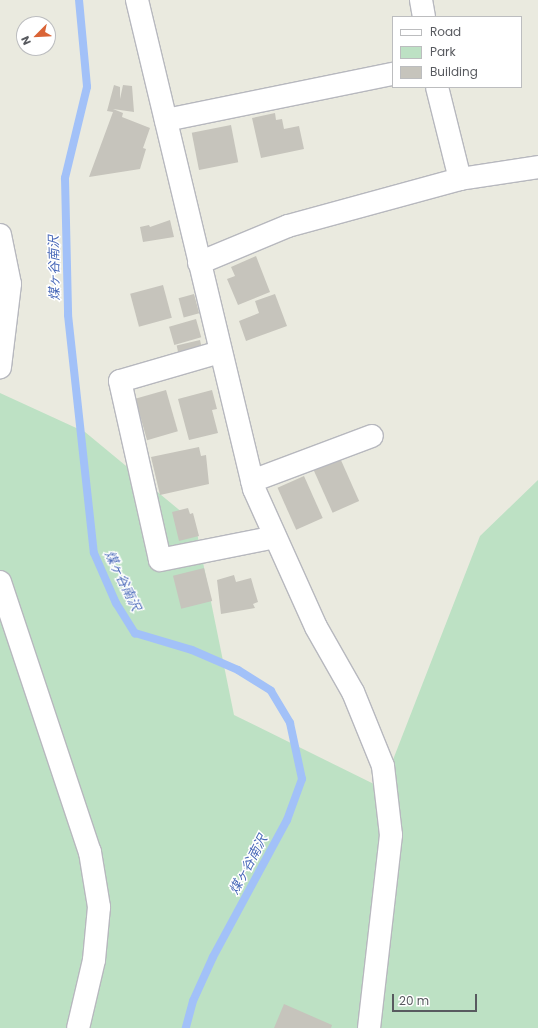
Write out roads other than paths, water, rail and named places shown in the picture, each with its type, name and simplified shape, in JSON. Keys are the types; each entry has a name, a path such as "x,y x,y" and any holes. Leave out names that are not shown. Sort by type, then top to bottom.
{"street":[{"path":"137,0 252,481 275,537 316,627 353,692 383,766 391,835 369,1028"},
{"path":"420,0 424,16"},
{"path":"166,120 392,74"},
{"path":"437,88 460,179"},
{"path":"199,263 288,226 460,179 538,167"},
{"path":"0,235 10,284 0,367"},
{"path":"220,352 120,381 160,560 275,537"},
{"path":"252,481 372,436"},
{"path":"0,582 90,852 99,907 94,960 78,1028"}],"waterway":[{"name":"煤ヶ谷南沢","path":"79,0 87,87 65,178 68,315 94,553 116,603 135,633 192,650 238,670 271,691 290,723 302,779 287,820 213,957 193,1001 186,1028"}]}
